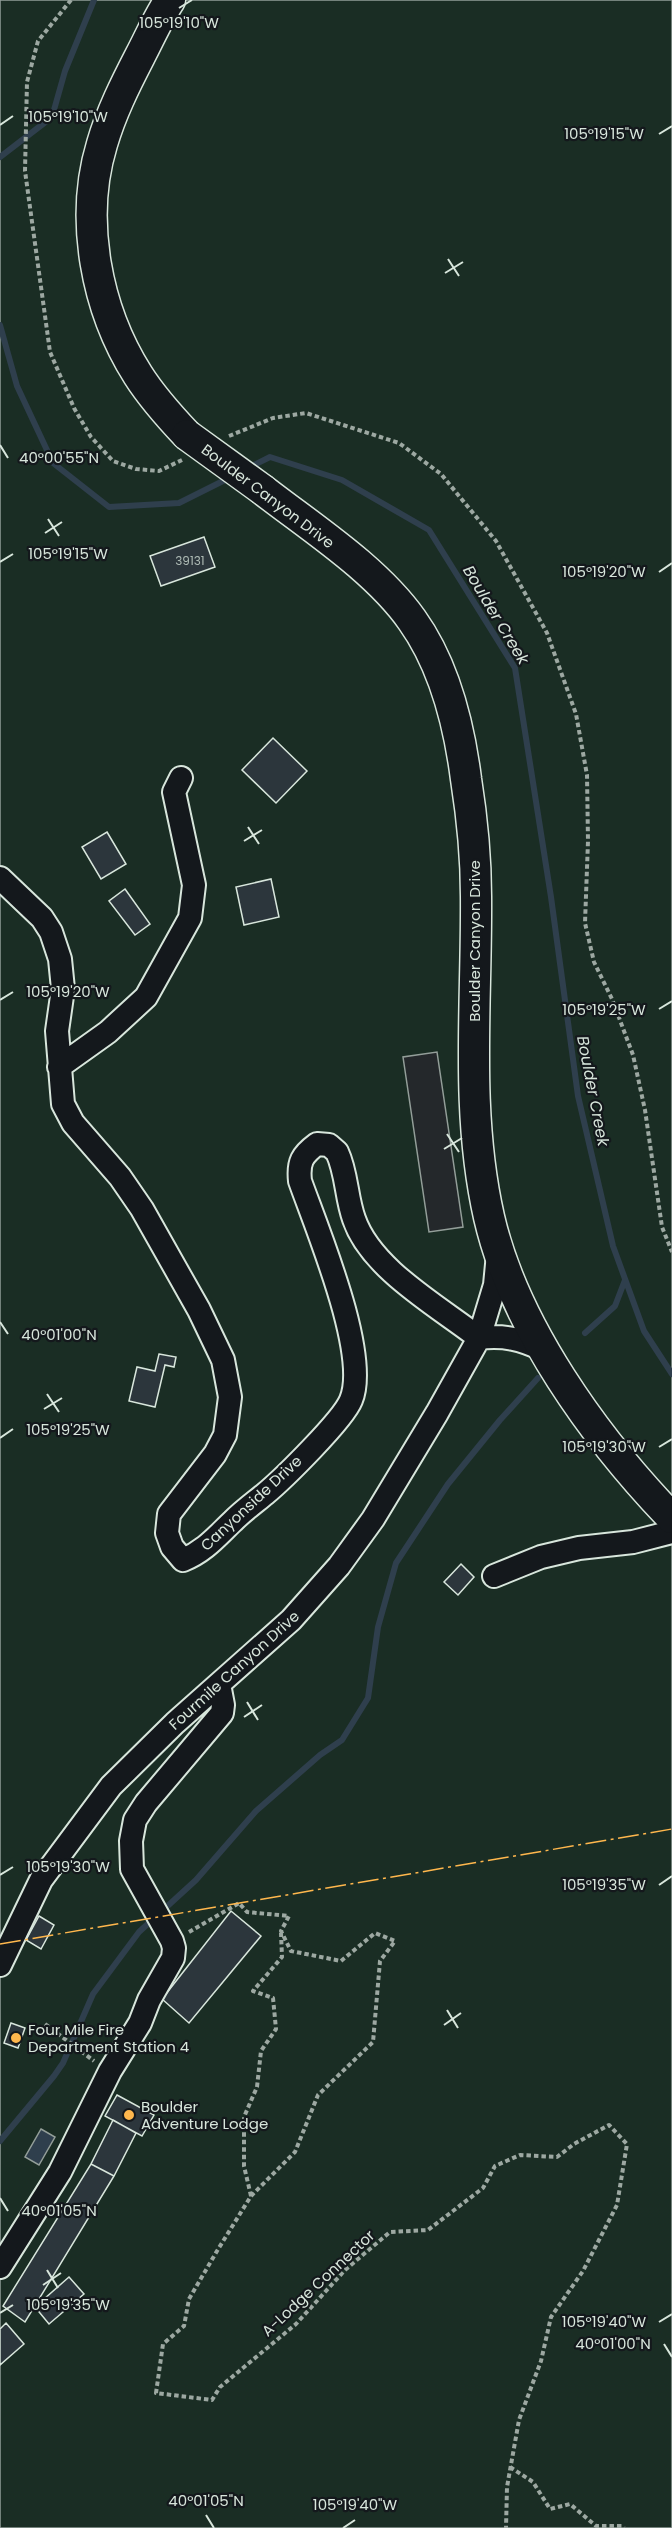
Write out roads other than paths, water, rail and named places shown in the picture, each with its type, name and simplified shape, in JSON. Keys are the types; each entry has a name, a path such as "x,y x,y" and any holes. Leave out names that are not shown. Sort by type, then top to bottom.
{"main road":[{"name":"Boulder Canyon Drive","path":"170,0 114,106 101,146 93,187 93,242 100,287 115,333 137,375 161,409 187,435 263,490 383,586 412,620 432,656 448,692 462,747 470,802 476,893 474,1036 476,1129 488,1214 498,1252 514,1291 544,1350 622,1463 672,1518"}],"street":[{"path":"59,1067 108,1032 146,997 190,918 194,885 174,792 181,778"},
{"name":"Canyonside Drive","path":"0,878 42,918 51,932 60,959 63,989 57,1031 63,1104 73,1123 120,1177 142,1209 199,1310 224,1360 230,1397 225,1435 215,1454 170,1514 167,1533 172,1547 183,1560 214,1541 234,1520 274,1486 340,1417 351,1401 357,1375 346,1315 300,1181 298,1166 304,1154 317,1144 329,1145 337,1152 354,1219 364,1241 379,1262 479,1338"},
{"name":"Fourmile Canyon Drive","path":"0,1965 41,1880 111,1786 175,1723 291,1620 339,1566 373,1519 479,1338 495,1285 498,1252"},
{"path":"479,1338 508,1336 524,1340 544,1350"},
{"path":"494,1576 541,1557 579,1548 633,1542 672,1532"},
{"path":"0,2267 60,2172 110,2071 140,2023 149,2000 173,1958 174,1948 168,1934 134,1876 129,1857 135,1820 146,1803 222,1713 223,1705 219,1684"}],"water":[{"path":"41,2129 55,2137 39,2165 25,2157"}],"waterway":[{"name":"Boulder Creek","path":"0,157 52,117 65,71 94,0"},
{"name":"Boulder Creek","path":"0,325 17,386 53,463 109,507 179,503 231,477"},
{"name":"Boulder Creek","path":"248,468 270,457 342,480 429,530 515,668 551,897 578,1096 613,1246 644,1331 672,1374"},
{"path":"585,1333 615,1306 625,1280"},
{"path":"161,1912 196,1880 256,1811 320,1755 342,1740 368,1698 378,1627 396,1563 448,1484 538,1378"},
{"path":"0,2141 63,2063 93,1994 139,1932 153,1919"}],"place":[{"name":"Four Mile Fire Department Station 4","path":"16,2038"},
{"name":"Boulder Adventure Lodge","path":"129,2115"}]}
